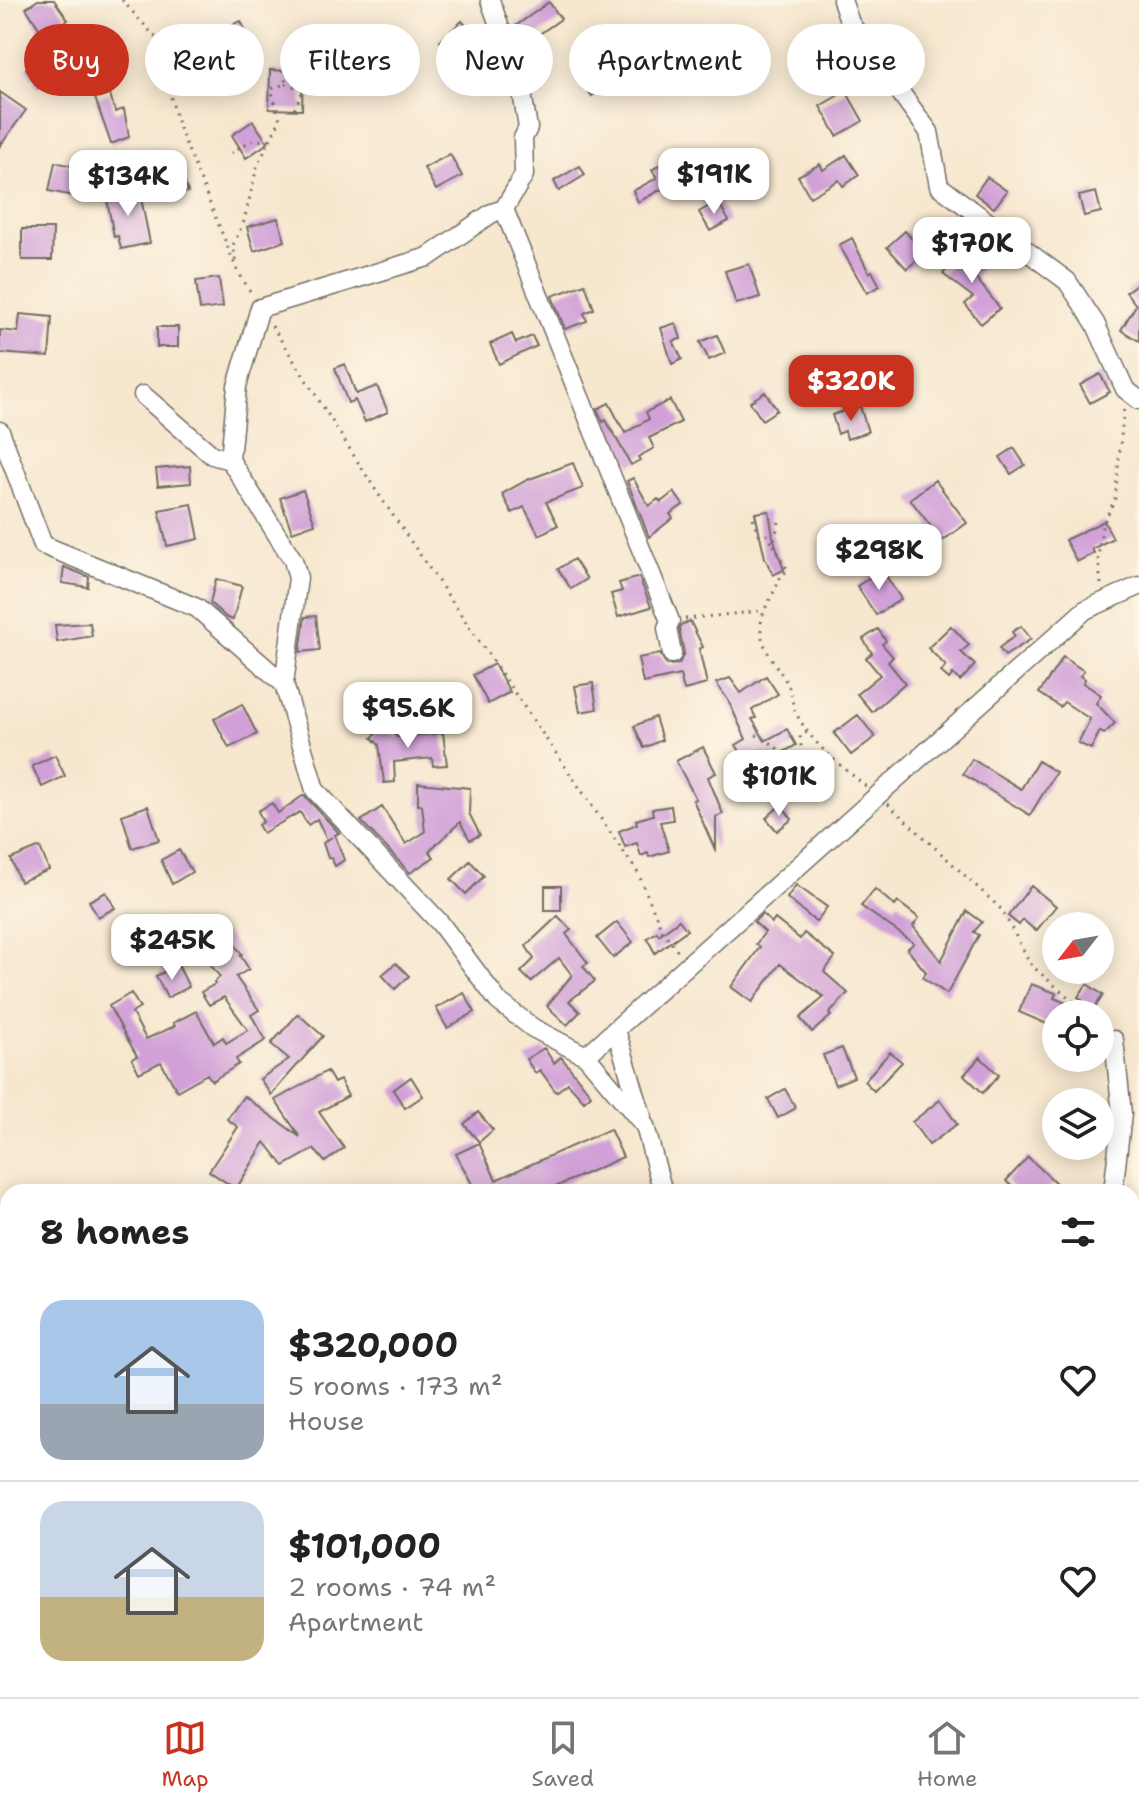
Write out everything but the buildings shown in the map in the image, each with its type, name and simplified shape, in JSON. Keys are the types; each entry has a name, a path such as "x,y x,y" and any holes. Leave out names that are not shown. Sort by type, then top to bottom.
{"street":[{"path":"490,0 521,87 528,128 523,138 524,175 504,209 492,213 428,257 260,308 237,386 230,460 293,560 298,578 284,684 315,790 440,923 498,1001 533,1028 586,1056 645,1126"},
{"path":"842,0 850,23 929,132 939,186 1067,281 1095,323 1132,394"},
{"path":"504,209 670,621 667,628 672,654"},
{"path":"143,395 212,455 230,460"},
{"path":"0,431 43,545 197,608 284,684"},
{"path":"586,1056 1085,610 1139,586"},
{"path":"616,1030 661,1184"},
{"path":"1114,1040 1122,1114 1114,1184"}],"path":[{"path":"122,0 156,38 178,125 237,270 375,489 638,873 662,930 689,965"},
{"path":"237,270 233,245 244,221 257,167 280,120 271,89 280,86"},
{"path":"293,112 301,96"},
{"path":"231,153 250,141 270,140"},
{"path":"1095,607 1102,587 1098,558 1102,526 1115,499 1132,394"},
{"path":"753,518 759,534 767,535 788,571 781,575 763,611 761,634 789,688 793,707 807,732 827,755 879,796 1001,909 1032,966 1072,1000"},
{"path":"773,544 779,522"},
{"path":"670,621 763,611"},
{"path":"756,735 771,740 794,760 802,755 800,736 807,732"}]}
